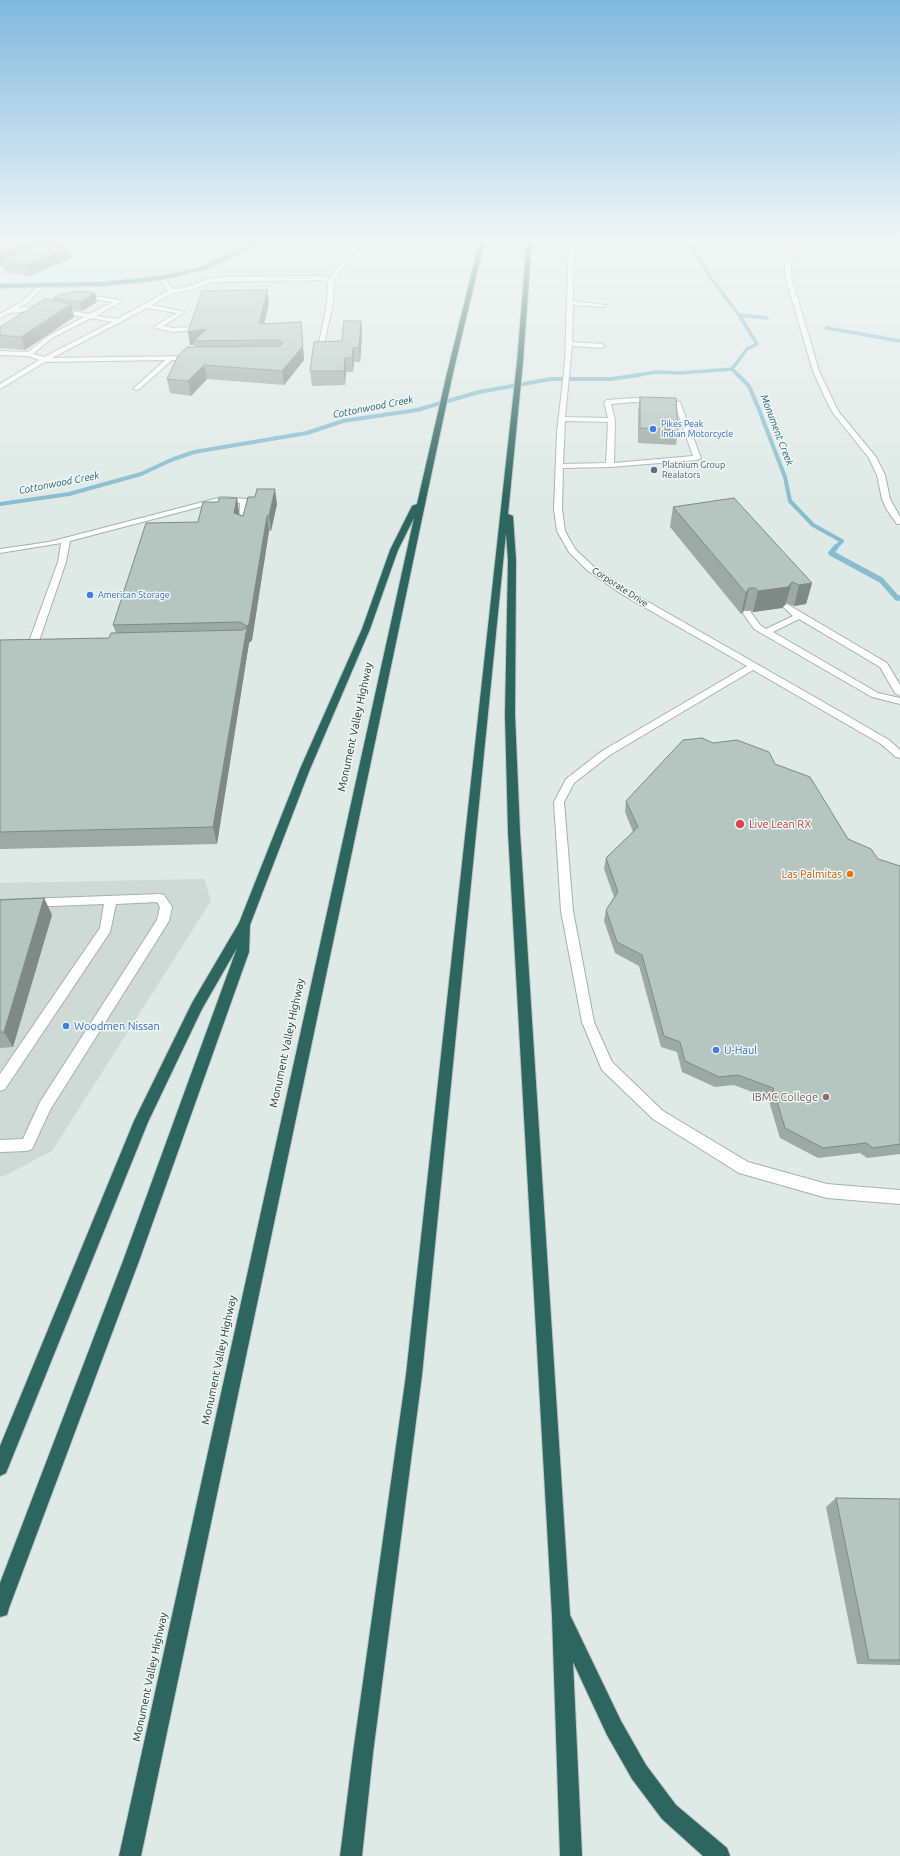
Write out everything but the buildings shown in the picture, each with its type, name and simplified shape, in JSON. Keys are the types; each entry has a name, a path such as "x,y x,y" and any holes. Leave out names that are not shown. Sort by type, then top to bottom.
{"highway":[{"name":"Monument Valley Highway","path":"130,1856 436,434 462,326"},
{"path":"351,1856 363,1753 415,1367 523,326"},
{"path":"506,487 512,560 510,715 514,832 532,1098 561,1616 571,1856"},
{"path":"0,1467 141,1121 197,1007 245,924 305,769 366,628 394,550 424,490"},
{"path":"0,1608 131,1261 243,952 245,924"},
{"path":"561,1616 614,1728 639,1772 669,1812 719,1856"}],"street":[{"path":"29,354 50,337 73,326"},
{"path":"0,387 23,371 109,326"},
{"path":"159,326 157,327 174,330 192,330"},
{"path":"322,343 325,326"},
{"name":"Corporate Drive","path":"569,326 568,363 559,466 558,510 561,531 572,550 591,569 626,593 885,742 900,755"},
{"path":"802,326 823,385 835,412 875,462 881,475 886,499 891,510 900,522"},
{"path":"569,344 602,346"},
{"path":"0,353 29,354 45,360 201,358"},
{"path":"136,389 170,359"},
{"path":"559,466 610,465 696,458 678,403 634,400 607,402 612,420 610,465"},
{"path":"562,419 612,420"},
{"path":"0,551 66,540 222,498 244,500 245,513 242,528"},
{"path":"21,647 36,647 62,562 66,540"},
{"path":"787,607 799,616 884,665 900,693"},
{"path":"747,613 757,627 875,695 900,701"},
{"path":"766,632 799,616"},
{"path":"753,666 606,753 570,781 559,802 567,911 588,1022 607,1066 658,1115 744,1168 827,1191 900,1197"},
{"path":"0,904 160,898 166,907 163,921 45,1106 27,1145 0,1146"},
{"path":"0,1085 106,928 111,900"}],"shaded area":[{"name":"Woodmen Nissan","path":"204,879 211,901 52,1151 0,1177 0,883"}],"waterway":[{"name":"Monument Creek","path":"732,369 747,349 757,344 746,326"},
{"path":"827,328 900,341"},
{"name":"Cottonwood Creek","path":"638,375 656,372 680,373 732,369"},
{"name":"Monument Creek","path":"732,369 749,386 785,477 790,501 813,525 842,541 836,547"},
{"name":"Cottonwood Creek","path":"0,504 69,494 141,474 171,460 194,452 307,433 343,421 417,410 479,392 551,379 611,379 638,375"},
{"name":"Cottonwood Creek","path":"633,376 638,375"},
{"name":"Monument Creek","path":"836,547 831,553 881,580 897,598 900,598"}],"place":[{"name":"Pikes Peak Indian Motorcycle","path":"653,429"},
{"name":"Platnium Group Realators","path":"654,470"},
{"name":"American Storage","path":"90,595"},
{"name":"Live Lean RX","path":"740,824"},
{"name":"Las Palmitas","path":"850,874"},
{"name":"Woodmen Nissan","path":"66,1026"},
{"name":"U-Haul","path":"716,1050"},
{"name":"IBMC College","path":"826,1097"}]}
